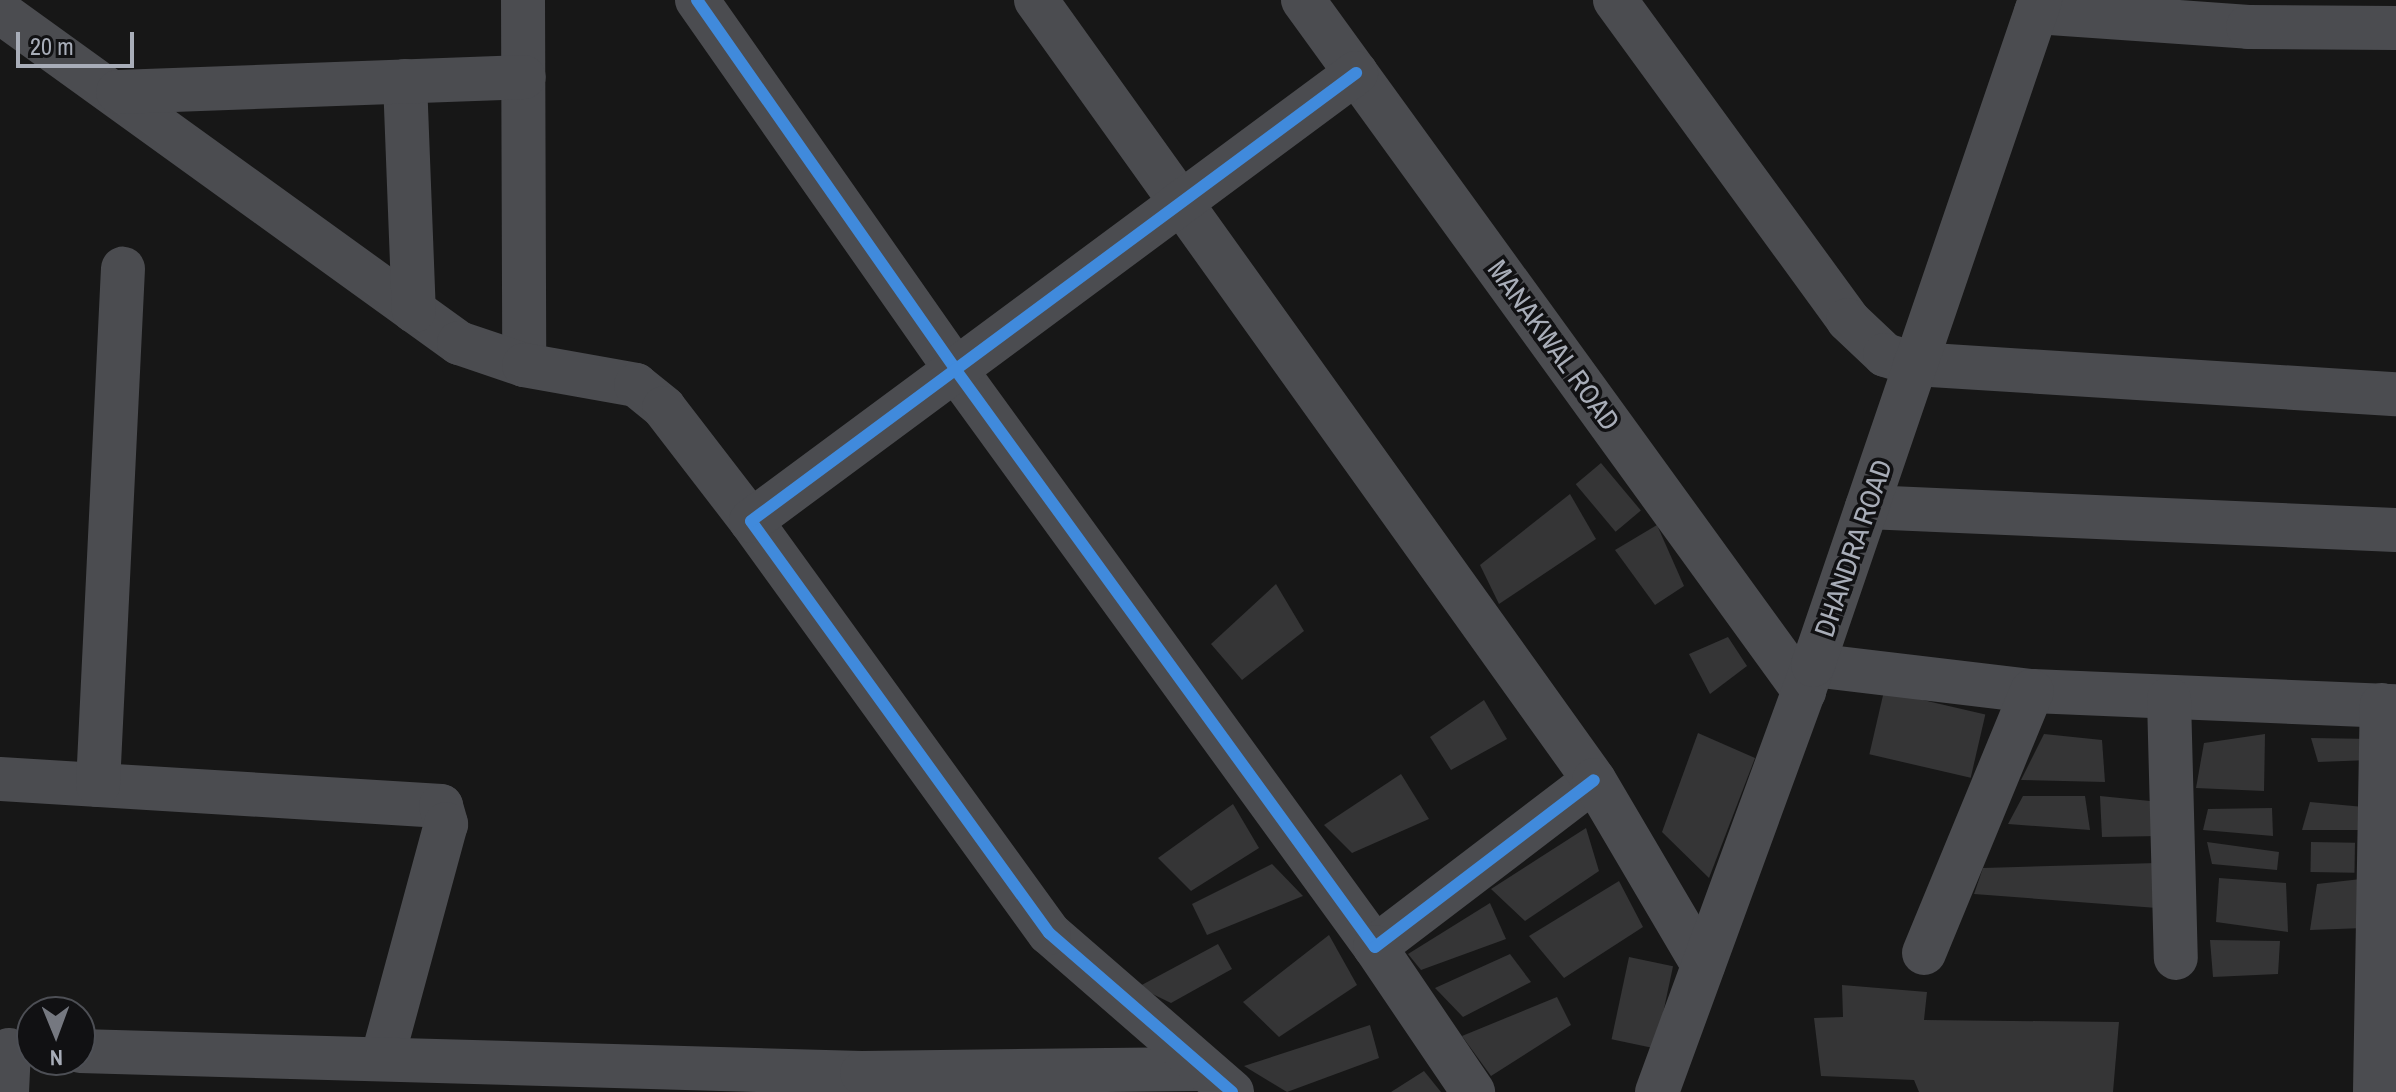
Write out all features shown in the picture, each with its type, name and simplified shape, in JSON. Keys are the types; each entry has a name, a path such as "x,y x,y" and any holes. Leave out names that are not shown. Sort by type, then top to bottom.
{"street":[{"path":"523,0 524,365"},
{"path":"697,0 955,369 1375,947 1473,1092"},
{"path":"1036,0 1184,202 1594,780 1703,965"},
{"name":"MANAKWAL ROAD","path":"1303,0 1808,678"},
{"path":"1615,0 1867,344 1915,364 2396,394"},
{"path":"2038,6 2248,27 2396,28"},
{"name":"DHANDRA ROAD","path":"1657,1092 1808,678 2038,6"},
{"path":"11,12 459,343 524,365 636,385 664,408 751,521 1049,933 1216,1080"},
{"path":"751,521 1356,73"},
{"path":"118,92 524,77"},
{"path":"405,81 414,311"},
{"path":"98,785 123,269"},
{"path":"1867,507 2396,530"},
{"path":"1808,678 2169,699 2389,706 2375,1092"},
{"path":"1924,953 2032,691"},
{"path":"2169,699 2176,958"},
{"path":"0,779 441,806 446,824 383,1056"},
{"path":"1375,947 1594,780"},
{"path":"96,1051 383,1056 862,1082 1216,1080"}],"building":[{"path":"1601,463 1641,510 1616,532 1576,484"},
{"path":"1570,494 1596,539 1499,604 1480,565"},
{"path":"1657,525 1684,586 1655,605 1615,550"},
{"path":"1276,584 1304,631 1242,680 1211,644"},
{"path":"1728,637 1747,666 1710,694 1689,654"},
{"path":"1884,691 1985,714 1971,778 1869,754"},
{"path":"1484,700 1507,739 1451,770 1430,737"},
{"path":"1698,733 1755,758 1709,878 1662,832"},
{"path":"2044,734 2102,740 2105,782 2021,780"},
{"path":"2265,734 2264,791 2196,788 2204,743"},
{"path":"2311,738 2373,739 2370,760 2318,762"},
{"path":"1401,774 1429,819 1352,853 1324,825"},
{"path":"2023,796 2085,796 2090,830 2008,824"},
{"path":"2100,796 2150,801 2160,836 2102,837"},
{"path":"2310,802 2364,807 2364,830 2302,830"},
{"path":"1233,804 1259,848 1191,891 1158,858"},
{"path":"2272,808 2273,836 2203,830 2208,809"},
{"path":"1586,828 1599,871 1525,921 1491,889"},
{"path":"2207,842 2279,852 2277,870 2212,864"},
{"path":"2311,842 2355,843 2354,873 2310,872"},
{"path":"2157,863 2157,908 1974,894 1983,868"},
{"path":"1272,864 1303,896 1207,935 1192,904"},
{"path":"2219,878 2286,883 2288,932 2216,922"},
{"path":"2370,878 2364,928 2310,930 2317,884"},
{"path":"1619,881 1643,927 1564,978 1529,936"},
{"path":"1490,903 1506,939 1421,970 1408,954"},
{"path":"1329,935 1357,985 1279,1037 1243,1002"},
{"path":"2210,940 2280,941 2278,974 2213,977"},
{"path":"1218,944 1232,969 1171,1003 1138,987"},
{"path":"1510,954 1531,982 1463,1017 1435,988"},
{"path":"1629,957 1673,966 1656,1049 1612,1039"},
{"path":"1842,985 1927,992 1924,1020 2119,1022 2113,1092 1919,1092 1914,1080 1821,1076 1814,1018 1843,1017"},
{"path":"1557,997 1571,1025 1491,1076 1462,1036"},
{"path":"1370,1025 1379,1058 1287,1092 1244,1066"},
{"path":"1424,1071 1441,1092 1391,1092"}],"cycle path":[{"path":"697,0 955,369 1375,947 1594,780"},
{"path":"1232,1092 1049,933 751,521 1356,73"}]}
